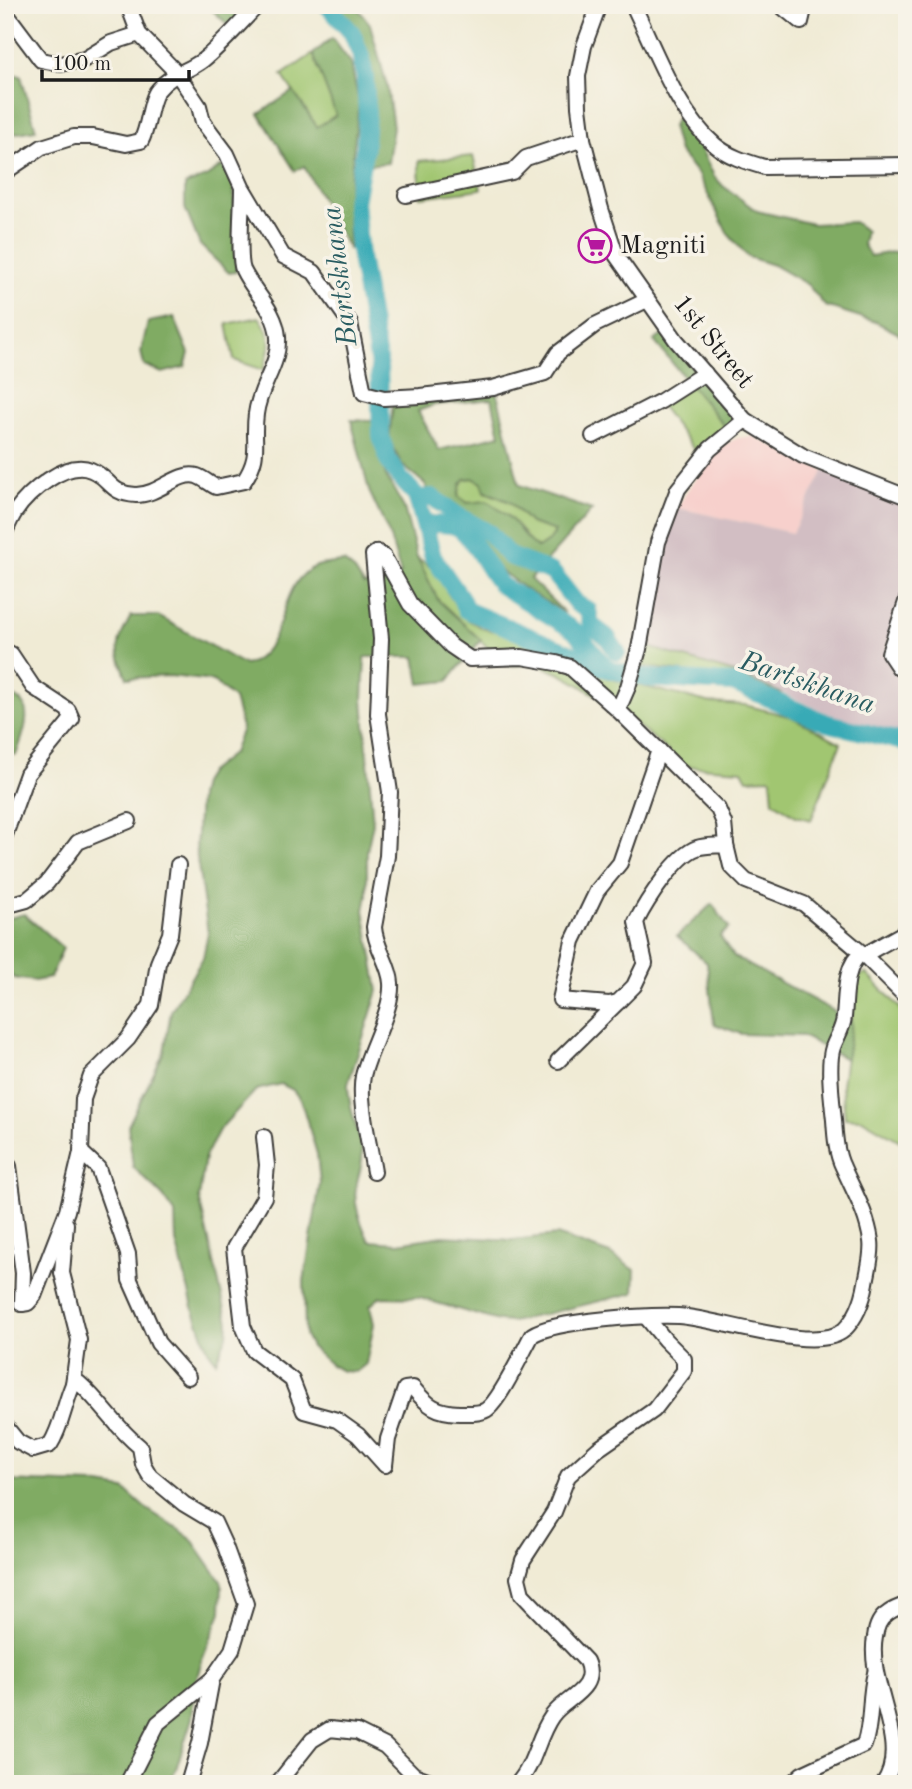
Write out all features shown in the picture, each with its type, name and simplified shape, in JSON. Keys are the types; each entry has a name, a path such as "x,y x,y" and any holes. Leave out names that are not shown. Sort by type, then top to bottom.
{"street":[{"path":"128,5 139,34 176,72 199,106 203,122 226,154 242,187 283,256 314,272 350,323 364,393 384,398 493,388 545,373 558,353 595,325 647,300"},
{"path":"5,172 42,147 74,137 93,137 126,144 141,141 147,130 156,91 176,72 203,60 258,5"},
{"name":"1st Street","path":"598,5 584,46 578,76 583,139 616,255 676,340 745,421 803,456 907,497"},
{"path":"633,5 675,91 697,127 716,146 743,161 764,167 907,165"},
{"path":"780,5 802,22 805,5"},
{"path":"5,12 41,60 61,64 85,60 111,43 139,34"},
{"path":"405,195 512,172 526,158 583,139"},
{"path":"5,532 14,513 36,488 67,469 87,468 101,475 116,491 137,495 156,492 185,475 198,477 216,487 244,481 255,462 256,414 260,392 276,362 278,336 271,312 242,268 242,187"},
{"path":"593,436 661,401 705,373"},
{"path":"618,710 636,660 658,542 678,489 710,449 745,421"},
{"path":"374,1172 366,1130 362,1078 390,997 391,982 375,936 387,856 390,792 378,714 381,639 373,555 377,552 384,557 410,604 451,646 470,659 522,657 570,667 618,710 718,809 724,823 731,866 746,881 804,904 863,954 907,998"},
{"path":"907,599 889,653 899,668 907,672"},
{"path":"5,651 11,654 33,687 68,710 72,719 27,774 5,835"},
{"path":"618,1002 608,1004 560,1000 573,941 597,891 620,863 659,750"},
{"path":"5,906 27,900 47,883 78,842 129,821"},
{"path":"558,1061 635,986 645,963 636,922 680,860 696,848 726,845"},
{"path":"5,1162 9,1166 23,1273 22,1304 28,1303 34,1297 67,1210 81,1152 83,1099 91,1076 128,1039 152,1005 158,963 170,934 178,865"},
{"path":"264,1137 267,1165 264,1197 234,1248 243,1326 254,1351 292,1380 304,1411 337,1420 358,1435 386,1465 388,1439 405,1390 414,1388 424,1401 441,1412 474,1413 485,1410 495,1401 532,1335 541,1329 589,1321 679,1316 793,1338 841,1333 854,1319 864,1296 872,1244 864,1211 841,1165 830,1062 837,1040 848,979 857,956 907,932"},
{"path":"81,1152 98,1168 128,1254 130,1280 158,1343 188,1377"},
{"path":"5,1426 18,1442 33,1450 50,1445 61,1428 65,1403 73,1384 79,1340 62,1273 67,1210"},
{"path":"517,1784 526,1775 541,1734 553,1713 579,1695 587,1683 589,1668 586,1661 522,1594 518,1578 523,1560 554,1513 568,1476 598,1449 654,1410 684,1371 684,1359 647,1318"},
{"path":"73,1384 79,1383 88,1391 119,1431 140,1447 143,1464 150,1476 184,1504 214,1522 246,1604 232,1650 212,1679 158,1723 127,1784"},
{"path":"883,1784 891,1774 895,1735 875,1672 873,1648 877,1628 888,1613 907,1604"},
{"path":"791,1784 802,1774 864,1745 871,1726 870,1693 875,1672"},
{"path":"188,1784 200,1743 212,1679"},
{"path":"277,1784 312,1740 330,1729 357,1732 385,1746 414,1775 438,1784"}],"shaded area":[{"path":"752,436 824,470 792,533 677,508 722,445 738,438"},
{"path":"824,470 907,502 907,583 886,649 907,662 907,736 829,714 741,675 645,646 666,543 677,508 792,533"}],"green space":[{"path":"207,5 267,5 235,32"},
{"path":"334,5 355,5 370,24 387,86 393,127 388,163 366,165 372,98 369,65 357,30"},
{"path":"332,38 351,63 359,103 348,198 349,250 304,166 295,171 259,114 293,91 317,127 336,115 313,54"},
{"path":"313,54 337,115 318,128 282,75"},
{"path":"5,72 21,76 36,130 5,135"},
{"path":"679,115 689,124 714,176 757,211 813,224 854,222 866,231 863,244 870,256 907,250 907,338 876,322 825,306 808,285 773,265 748,257 728,234 697,173 679,152 672,126"},
{"path":"473,156 481,189 420,197 419,161"},
{"path":"222,166 234,183 236,272 229,273 200,245 185,208 185,185 206,177"},
{"path":"174,317 189,353 185,367 162,373 144,365 141,352 148,322"},
{"path":"259,317 270,342 263,370 234,360 227,324"},
{"path":"664,334 736,419 726,428 654,341"},
{"path":"691,385 726,428 699,456 660,405"},
{"path":"497,393 519,485 592,510 530,579 565,613 501,571 469,528 436,507 425,484 402,465 389,440 393,403","holes":["492,399 500,435 439,450 418,411 434,405","473,478 482,483 485,491 510,502 530,523 555,531 551,539 538,548 508,516 487,501 467,503 458,496 465,479"]},
{"path":"351,420 373,421 386,476 404,508 417,557 438,600 481,640 448,681 420,684 415,657 365,657 363,699 373,823 367,851 367,896 364,910 378,991 348,1084 351,1109 362,1150 362,1164 355,1194 359,1216 370,1241 398,1243 443,1236 513,1240 557,1235 610,1254 635,1270 634,1293 512,1322 498,1321 420,1298 380,1297 370,1306 374,1324 366,1364 356,1372 342,1371 331,1365 311,1347 305,1335 304,1281 320,1183 317,1154 301,1101 293,1090 281,1084 256,1090 219,1130 205,1157 199,1198 228,1322 227,1336 216,1361 208,1350 194,1311 176,1242 175,1213 163,1196 133,1167 128,1126 164,1052 171,1011 203,958 208,933 196,851 202,783 209,772 233,753 242,728 234,699 213,681 170,676 127,678 119,652 122,634 131,616 158,616 245,665 259,657 269,646 294,586 304,574 317,566 344,562 355,571 364,585 401,574 389,534 369,491"},
{"path":"473,478 483,483 485,492 510,502 530,523 556,531 551,540 538,549 519,529 472,506 458,496 465,479"},
{"path":"417,557 439,574 447,592 465,618 484,629 513,634 548,648 581,668 608,678 712,703 745,705 792,717 841,743 811,820 796,816 773,801 771,778 747,779 742,770 684,766 634,723 570,679 535,665 507,666 438,600"},
{"path":"907,613 907,662 894,654"},
{"path":"645,646 741,675 782,694 731,678 639,666"},
{"path":"5,695 16,698 26,710 25,728 16,755 5,755"},
{"path":"712,904 729,928 720,936 734,957 852,1023 846,1059 802,1036 741,1034 714,1024 707,963 677,936"},
{"path":"24,914 63,948 50,978 34,981 14,978 5,969 5,919"},
{"path":"866,973 907,1015 907,1050 903,1051 907,1061 907,1145 862,1119 845,1118 842,1085 857,978"},
{"path":"5,1481 94,1484 124,1489 144,1507 190,1537 222,1583 221,1612 201,1663 194,1689 192,1718 176,1769 168,1784 5,1784"}],"waterway":[{"name":"Bartskhana","path":"327,5 352,33 361,56 365,78 365,146 355,202 360,257 379,365 381,436 388,460 416,495 433,557 466,610 607,669 646,678 733,683 827,723 907,743"},
{"name":"Bartskhana","path":"417,499 432,497 489,533 509,556 552,572 577,604 588,610 591,625 607,637 617,652"},
{"name":"Bartskhana","path":"424,523 454,526 463,531 502,586 575,631 605,666"}],"place":[{"name":"Magniti","path":"595,246"}]}
